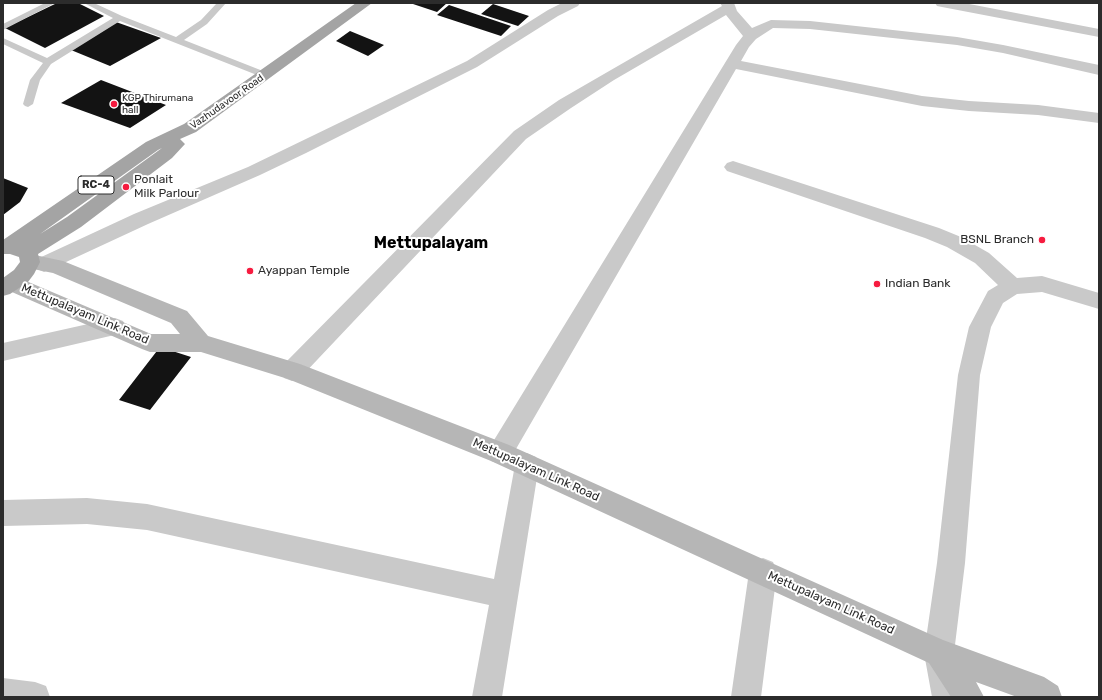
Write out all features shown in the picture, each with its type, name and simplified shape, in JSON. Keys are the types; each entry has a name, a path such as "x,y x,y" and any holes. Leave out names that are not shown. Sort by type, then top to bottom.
{"main road":[{"name":"Vazhudavoor Road","path":"4,249 152,146 190,128 365,3"},
{"path":"8,285 27,269 33,259 74,222 166,154 190,128"},
{"path":"4,249 14,248 33,259"}],"street":[{"path":"33,259 141,219 254,171 472,64 553,13 573,3"},
{"path":"942,3 1099,33"},
{"path":"292,371 520,135 565,104 728,5 738,22 751,36"},
{"path":"500,453 743,45 760,29 771,24 810,25 976,44 1099,70"},
{"path":"732,64 922,101 969,106 1038,110 1099,118"},
{"path":"733,167 924,230 954,242 982,258 1013,286"},
{"path":"33,259 56,266 179,317 201,343"},
{"path":"946,697 939,652 951,564 969,375 980,327 995,297 1013,286 1042,284 1099,301"},
{"name":"Mettupalayam Link Road","path":"8,285 115,327 150,343 201,343 292,371 500,453 939,652 1032,688 1047,697"},
{"path":"3,352 115,327"},
{"path":"487,697 527,466"},
{"path":"3,513 87,511 147,517 505,595"},
{"path":"746,697 763,572"},
{"path":"939,652 969,697"},
{"path":"3,693 35,697"}],"lane":[{"path":"3,27 51,3"},
{"path":"88,3 119,18 265,75"},
{"path":"177,41 204,22 222,3"},
{"path":"28,104 34,80 48,62 119,18"},
{"path":"3,41 48,62"}],"building":[{"path":"57,3 78,3 104,16 45,48 5,28"},
{"path":"410,3 447,3 437,12"},
{"path":"493,4 529,16 518,26 481,14"},
{"path":"449,5 511,26 501,36 437,15"},
{"path":"116,22 161,38 110,66 71,50"},
{"path":"350,31 384,45 368,56 336,41"},
{"name":"KGP Thirumana hall","path":"101,80 166,105 130,128 61,103"},
{"path":"3,178 28,188 20,202 3,215"},
{"path":"160,347 191,357 150,410 119,400"}],"place":[{"name":"KGP Thirumana hall","path":"114,104"},
{"name":"Ponlait Milk Parlour","path":"126,187"},
{"name":"BSNL Branch","path":"1042,240"},
{"name":"Ayappan Temple","path":"250,271"},
{"name":"Indian Bank","path":"877,284"}],"district":[{"name":"Mettupalayam","path":"431,243"}]}
